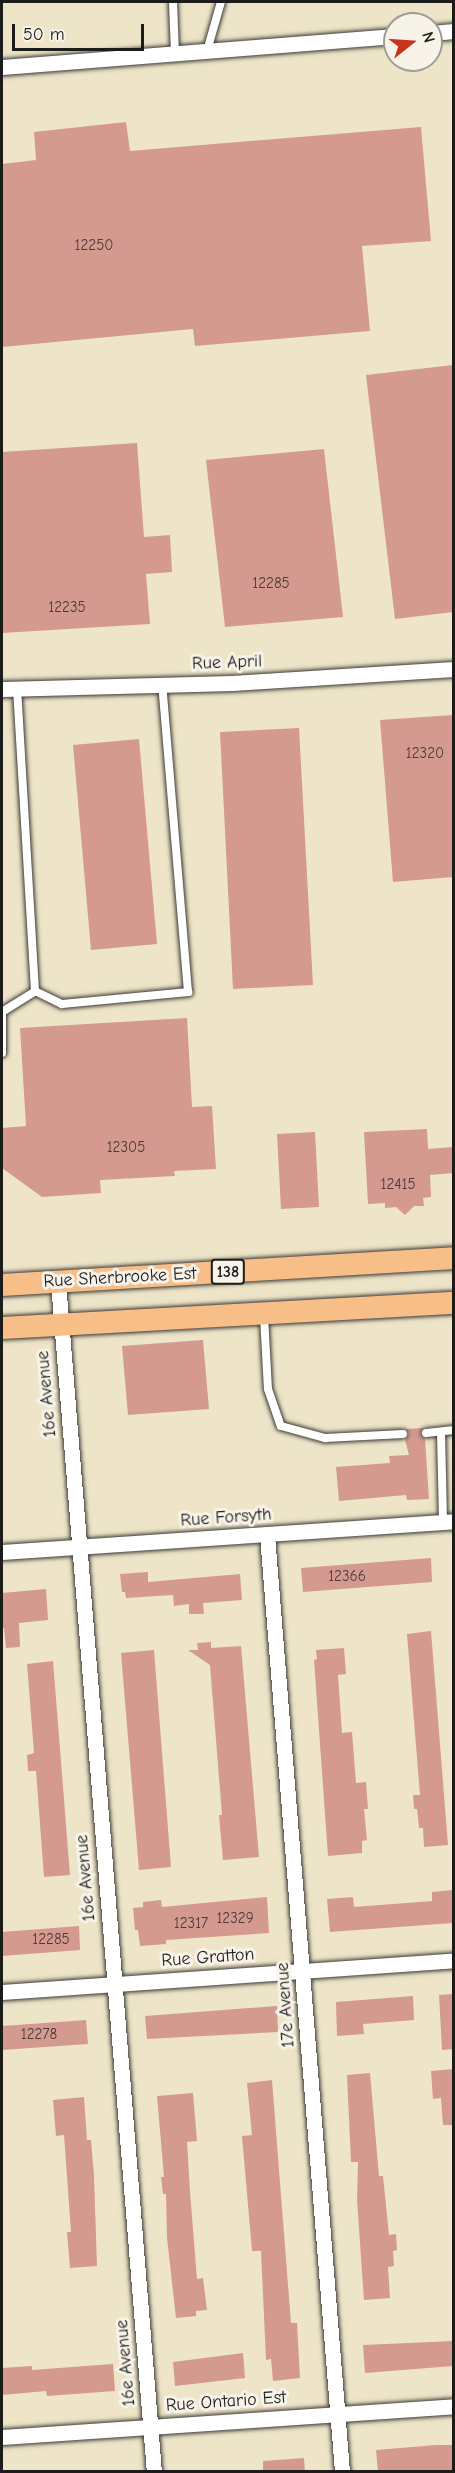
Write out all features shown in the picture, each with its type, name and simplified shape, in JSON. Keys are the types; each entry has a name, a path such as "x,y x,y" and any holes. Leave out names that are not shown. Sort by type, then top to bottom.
{"main road":[{"name":"Rue Sherbrooke Est","path":"2,1285 453,1258"},
{"path":"2,1328 453,1303"}],"street":[{"path":"2,67 383,37"},
{"name":"Rue April","path":"2,689 232,683 453,669"},
{"name":"16e Avenue","path":"58,1282 154,2472"},
{"name":"Rue Forsyth","path":"2,1552 448,1521"},
{"name":"17e Avenue","path":"267,1535 342,2472"},
{"name":"Rue Gratton","path":"2,1992 453,1960"},
{"name":"Rue Ontario Est","path":"2,2437 453,2406"}],"lane":[{"path":"173,2 175,54"},
{"path":"207,51 221,2"},
{"path":"34,991 62,1004 188,992 162,685"},
{"path":"17,688 34,991"},
{"path":"2,1053 2,1012 34,991"},
{"path":"264,1314 268,1389 281,1426 325,1438 403,1434"},
{"path":"426,1433 453,1430"},
{"path":"441,1432 448,1521"}],"building":[{"path":"126,122 130,151 421,127 431,241 362,246 370,331 195,346 193,329 2,347 2,164 36,160 34,132"},
{"path":"453,365 453,612 395,619 366,375"},
{"path":"137,443 144,537 170,535 172,572 146,574 150,624 2,633 2,452"},
{"path":"324,449 343,617 225,627 206,460"},
{"path":"453,715 453,877 393,882 380,720"},
{"path":"299,728 313,985 233,989 220,732"},
{"path":"139,739 157,944 91,950 73,745"},
{"path":"187,1018 192,1107 212,1106 216,1169 174,1171 175,1176 100,1180 101,1193 42,1197 2,1168 2,1128 26,1126 20,1028"},
{"path":"427,1129 428,1149 453,1147 453,1173 430,1175 431,1197 423,1198 424,1206 414,1206 405,1215 396,1207 385,1208 385,1203 368,1204 364,1132"},
{"path":"315,1132 319,1207 281,1209 277,1134"},
{"path":"203,1340 209,1409 128,1415 122,1346"},
{"path":"424,1428 420,1433 425,1439 429,1499 407,1500 406,1495 339,1501 336,1467 390,1463 389,1456 409,1455 405,1440 409,1434 406,1429"},
{"path":"431,1558 432,1582 303,1592 301,1568"},
{"path":"148,1572 148,1582 240,1574 242,1600 203,1603 204,1614 189,1614 189,1604 174,1606 173,1595 126,1598 125,1592 122,1592 120,1574"},
{"path":"46,1589 48,1620 19,1623 20,1647 6,1648 4,1628 2,1628 2,1593"},
{"path":"431,1631 448,1845 424,1847 423,1828 419,1828 417,1809 414,1809 413,1795 420,1795 407,1634"},
{"path":"211,1642 211,1648 241,1646 259,1857 223,1860 219,1815 222,1815 210,1665 188,1650 198,1650 197,1643"},
{"path":"344,1648 346,1674 338,1675 342,1733 352,1732 356,1783 366,1782 368,1809 364,1809 367,1840 362,1841 362,1853 328,1856 314,1660 317,1659 316,1650"},
{"path":"154,1650 171,1867 139,1870 121,1653"},
{"path":"53,1661 70,1875 44,1877 36,1771 28,1771 27,1755 34,1753 27,1664"},
{"path":"453,1890 453,1923 330,1932 327,1899 353,1897 354,1907 432,1901 432,1892"},
{"path":"267,1897 269,1933 166,1940 166,1944 140,1946 138,1930 135,1930 133,1908 143,1907 143,1902 161,1900 162,1907"},
{"path":"79,1926 80,1950 2,1956 2,1932"},
{"path":"453,1994 453,2049 442,2050 439,1995"},
{"path":"413,1996 414,2020 363,2024 364,2034 337,2036 336,2002"},
{"path":"277,2006 278,2032 147,2039 145,2016"},
{"path":"86,2020 88,2044 2,2050 2,2026"},
{"path":"453,2069 453,2125 443,2125 441,2098 433,2099 431,2071"},
{"path":"370,2073 379,2176 383,2176 389,2235 396,2234 397,2250 393,2251 394,2266 388,2267 390,2298 364,2300 357,2200 358,2162 351,2162 347,2075"},
{"path":"272,2080 291,2323 297,2323 300,2378 273,2381 271,2359 266,2360 261,2251 252,2251 242,2136 252,2135 247,2083"},
{"path":"193,2093 197,2141 187,2142 190,2192 197,2279 203,2278 207,2310 196,2311 196,2316 176,2318 167,2238 166,2194 163,2194 161,2177 164,2177 157,2096"},
{"path":"84,2097 87,2140 91,2140 94,2176 97,2266 70,2268 67,2232 71,2232 64,2135 56,2136 53,2100"},
{"path":"453,2341 453,2366 365,2373 363,2345"},
{"path":"243,2353 245,2378 175,2386 173,2362"},
{"path":"113,2364 115,2391 47,2396 46,2391 2,2395 2,2368 32,2366 32,2370"},
{"path":"453,2445 453,2470 378,2472 376,2450"},
{"path":"304,2458 305,2472 263,2472 263,2461"}]}
